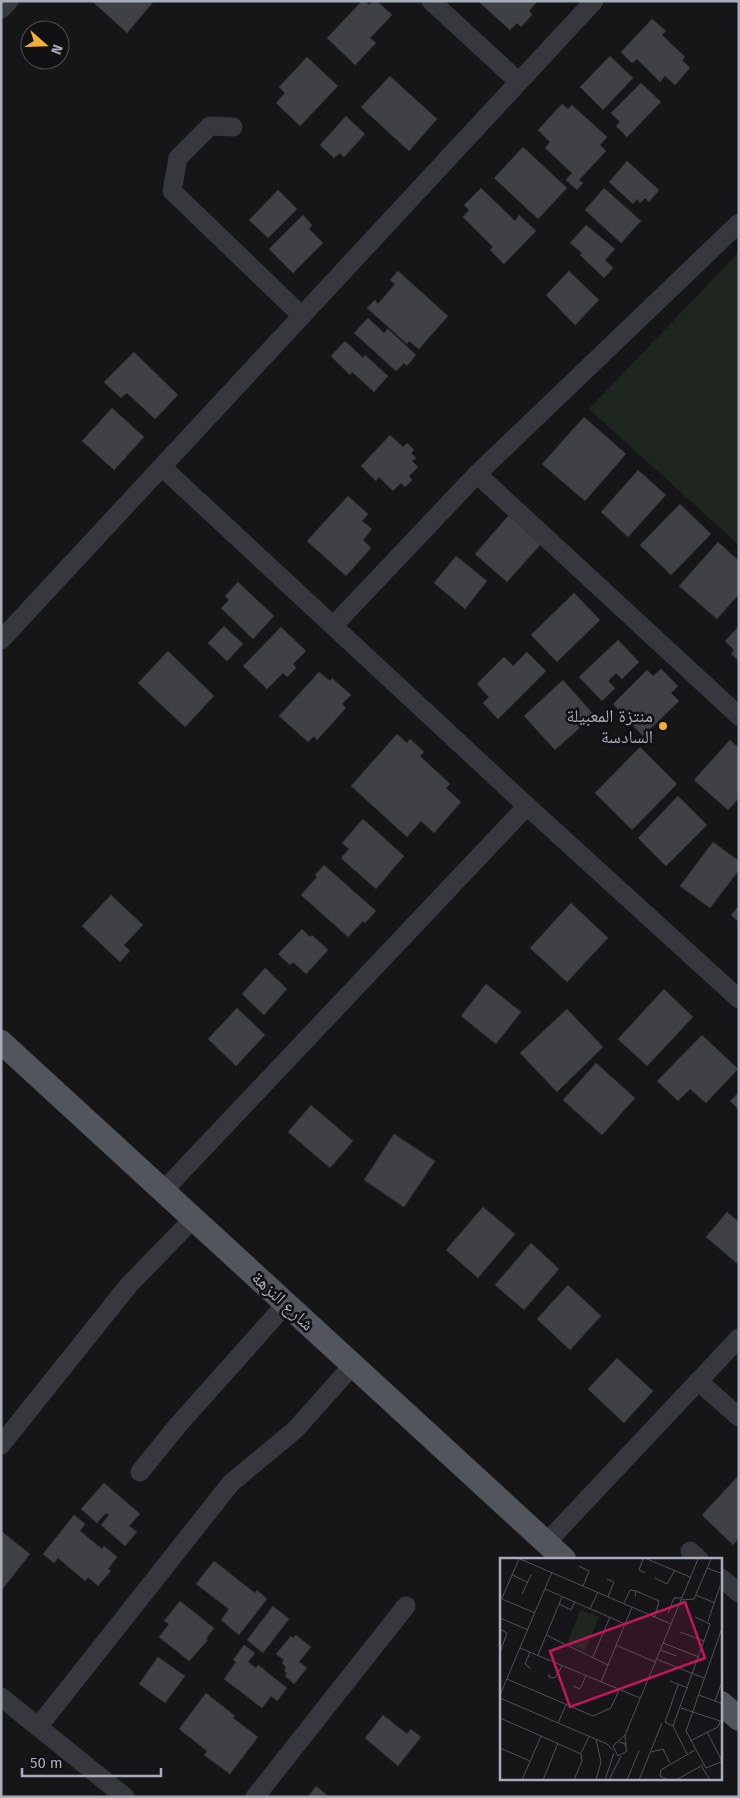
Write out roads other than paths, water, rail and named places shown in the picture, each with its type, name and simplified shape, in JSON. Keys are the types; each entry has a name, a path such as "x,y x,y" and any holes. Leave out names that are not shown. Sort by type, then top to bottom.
{"main road":[{"name":"شارع النزهة","path":"1,1042 563,1558"},
{"path":"722,1704 739,1720"}],"street":[{"path":"1,10 9,1"},
{"path":"431,1 519,82"},
{"path":"1,640 594,1"},
{"path":"232,127 210,126 178,158 172,191 302,316"},
{"path":"333,626 477,474 739,223"},
{"path":"162,467 527,806 739,999"},
{"path":"477,474 739,716"},
{"path":"163,1191 527,806"},
{"path":"1,1445 128,1286 194,1219"},
{"path":"140,1472 178,1425 286,1304"},
{"path":"546,1543 739,1338"},
{"path":"38,1727 231,1483 295,1430 353,1365"},
{"path":"698,1381 739,1417"},
{"path":"722,1579 739,1593"},
{"path":"255,1797 406,1606"},
{"path":"1,1697 125,1797"}],"place":[{"name":"منتزة المعبيلة السادسة","path":"663,726"}]}
